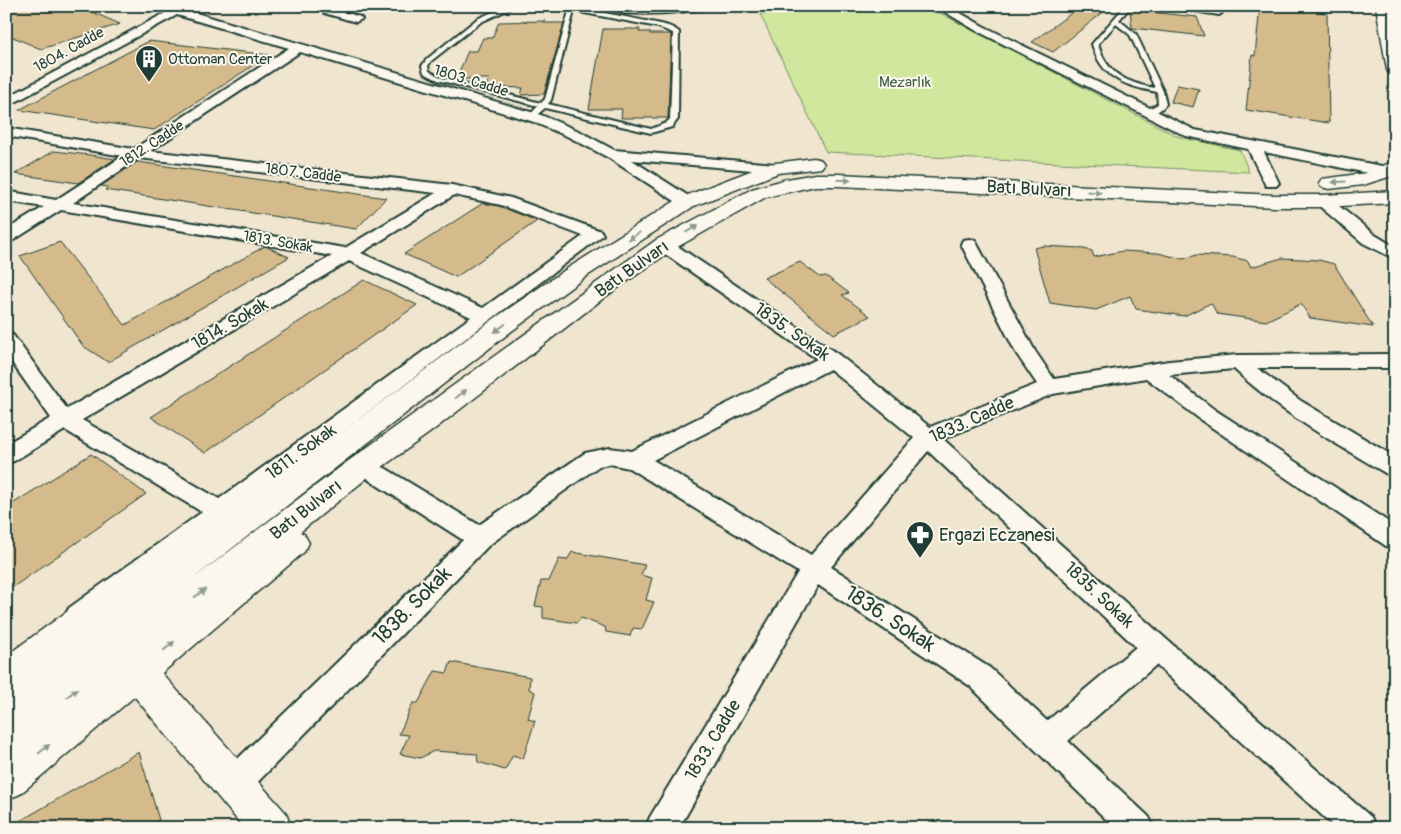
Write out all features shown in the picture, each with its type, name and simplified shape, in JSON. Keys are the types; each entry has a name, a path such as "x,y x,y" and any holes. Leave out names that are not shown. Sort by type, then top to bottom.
{"main road":[{"path":"1383,6 1395,70"},
{"name":"Batı Bulvarı","path":"6,745 355,467 417,390 576,273 687,202 775,168 815,164 853,163 1271,183 1323,183 1364,180 1391,170"},
{"name":"Batı Bulvarı","path":"6,702 355,467 402,454 422,424 597,292 664,245 759,193 786,185 815,180 1265,201 1323,201 1395,197"},
{"path":"6,678 315,448 404,393 417,390"},
{"path":"6,780 137,672 355,467"},
{"path":"137,672 271,828"}],"street":[{"name":"1803. Cadde","path":"159,6 173,12 478,99 532,117 574,134 611,154 775,168"},
{"name":"1804. Cadde","path":"6,103 187,6"},
{"path":"940,6 979,28 1191,133 1391,170"},
{"path":"329,9 356,19"},
{"name":"1812. Cadde","path":"6,237 138,154 297,48"},
{"name":"1807. Cadde","path":"6,132 138,154 452,190 505,202 595,235"},
{"path":"1254,145 1271,183"},
{"path":"611,154 687,202"},
{"name":"1814. Sokak","path":"6,455 348,254 452,190"},
{"name":"1813. Sokak","path":"6,196 348,254 485,316"},
{"path":"1323,201 1369,239 1395,254"},
{"name":"1811. Sokak","path":"6,668 595,235"},
{"path":"968,244 1026,353 1049,387"},
{"name":"1835. Sokak","path":"664,245 832,360 927,437 1156,648 1360,828"},
{"path":"6,339 64,420 220,511"},
{"name":"1838. Sokak","path":"234,784 480,538 592,459 622,458 832,360"},
{"name":"1833. Cadde","path":"662,828 814,569 927,437 1049,387 1150,371 1238,362 1395,361"},
{"path":"1238,362 1257,380 1303,414 1395,468"},
{"path":"1150,371 1208,415 1395,539"},
{"name":"1836. Sokak","path":"622,458 814,569 980,677 1138,828"},
{"path":"355,467 480,538"},
{"path":"1047,740 1156,648"}],"lane":[{"path":"513,6 496,11 475,24 429,60 425,69 434,77 651,131 664,128 674,119 676,32 640,21 572,9 541,6"},
{"path":"598,6 638,13 706,6"},
{"path":"1128,6 1095,44 1096,52 1104,66 1120,81 1134,87 1160,91"},
{"path":"1165,6 1219,13"},
{"path":"532,117 546,106 572,9"},
{"path":"1115,20 1133,34 1160,91 1162,104 1159,108 1150,112"}],"green space":[{"name":"Mezarlık","path":"829,7 932,9 1179,137 1240,150 1249,172 826,152 760,14"}],"building":[{"path":"6,6 78,6 120,24 41,49 6,34"},
{"path":"1081,6 1111,6 1053,52 1032,42"},
{"path":"1260,6 1279,6 1327,13 1329,123 1246,110 1252,55 1255,56"},
{"path":"1130,10 1197,17 1204,36 1132,28"},
{"path":"545,21 544,23 564,23 544,94 521,95 523,88 486,87 489,79 456,79 468,51 477,51 483,38 492,38 499,22"},
{"path":"603,29 640,29 639,32 650,32 650,34 671,34 668,118 621,118 622,109 589,109"},
{"name":"Ottoman Center","path":"149,41 269,55 154,130 19,110"},
{"path":"1177,85 1199,89 1193,107 1171,102"},
{"path":"54,151 115,159 78,183 15,174"},
{"path":"137,162 386,198 356,229 105,190 108,187 101,186"},
{"path":"483,203 499,206 537,221 456,277 404,254"},
{"path":"60,242 125,325 265,246 289,257 108,362 83,346 20,256"},
{"path":"1044,246 1079,248 1092,251 1094,257 1123,251 1158,253 1183,259 1197,255 1233,257 1248,261 1251,267 1282,258 1319,260 1334,264 1373,327 1310,318 1301,304 1266,321 1217,314 1211,303 1184,316 1136,309 1130,296 1096,310 1050,303 1034,248"},
{"path":"800,262 820,277 826,276 849,293 842,295 870,316 834,334 764,278"},
{"path":"364,280 417,305 205,453 151,417"},
{"path":"91,454 146,494 6,592 6,508"},
{"path":"572,552 645,565 641,575 652,578 646,600 654,602 642,629 633,628 630,636 606,632 605,627 581,618 577,623 543,618 543,607 535,606 541,581 549,581 559,559 567,560"},
{"path":"451,662 530,677 529,689 535,692 528,719 535,721 523,759 513,755 505,770 478,762 477,754 434,751 420,758 400,754 409,735 399,734 413,703 418,703 435,671 447,673"},
{"path":"139,752 159,820 146,828 8,828"}],"place":[{"name":"Ottoman Center","path":"149,83"},
{"name":"Ergazi Eczanesi","path":"920,559"}]}
